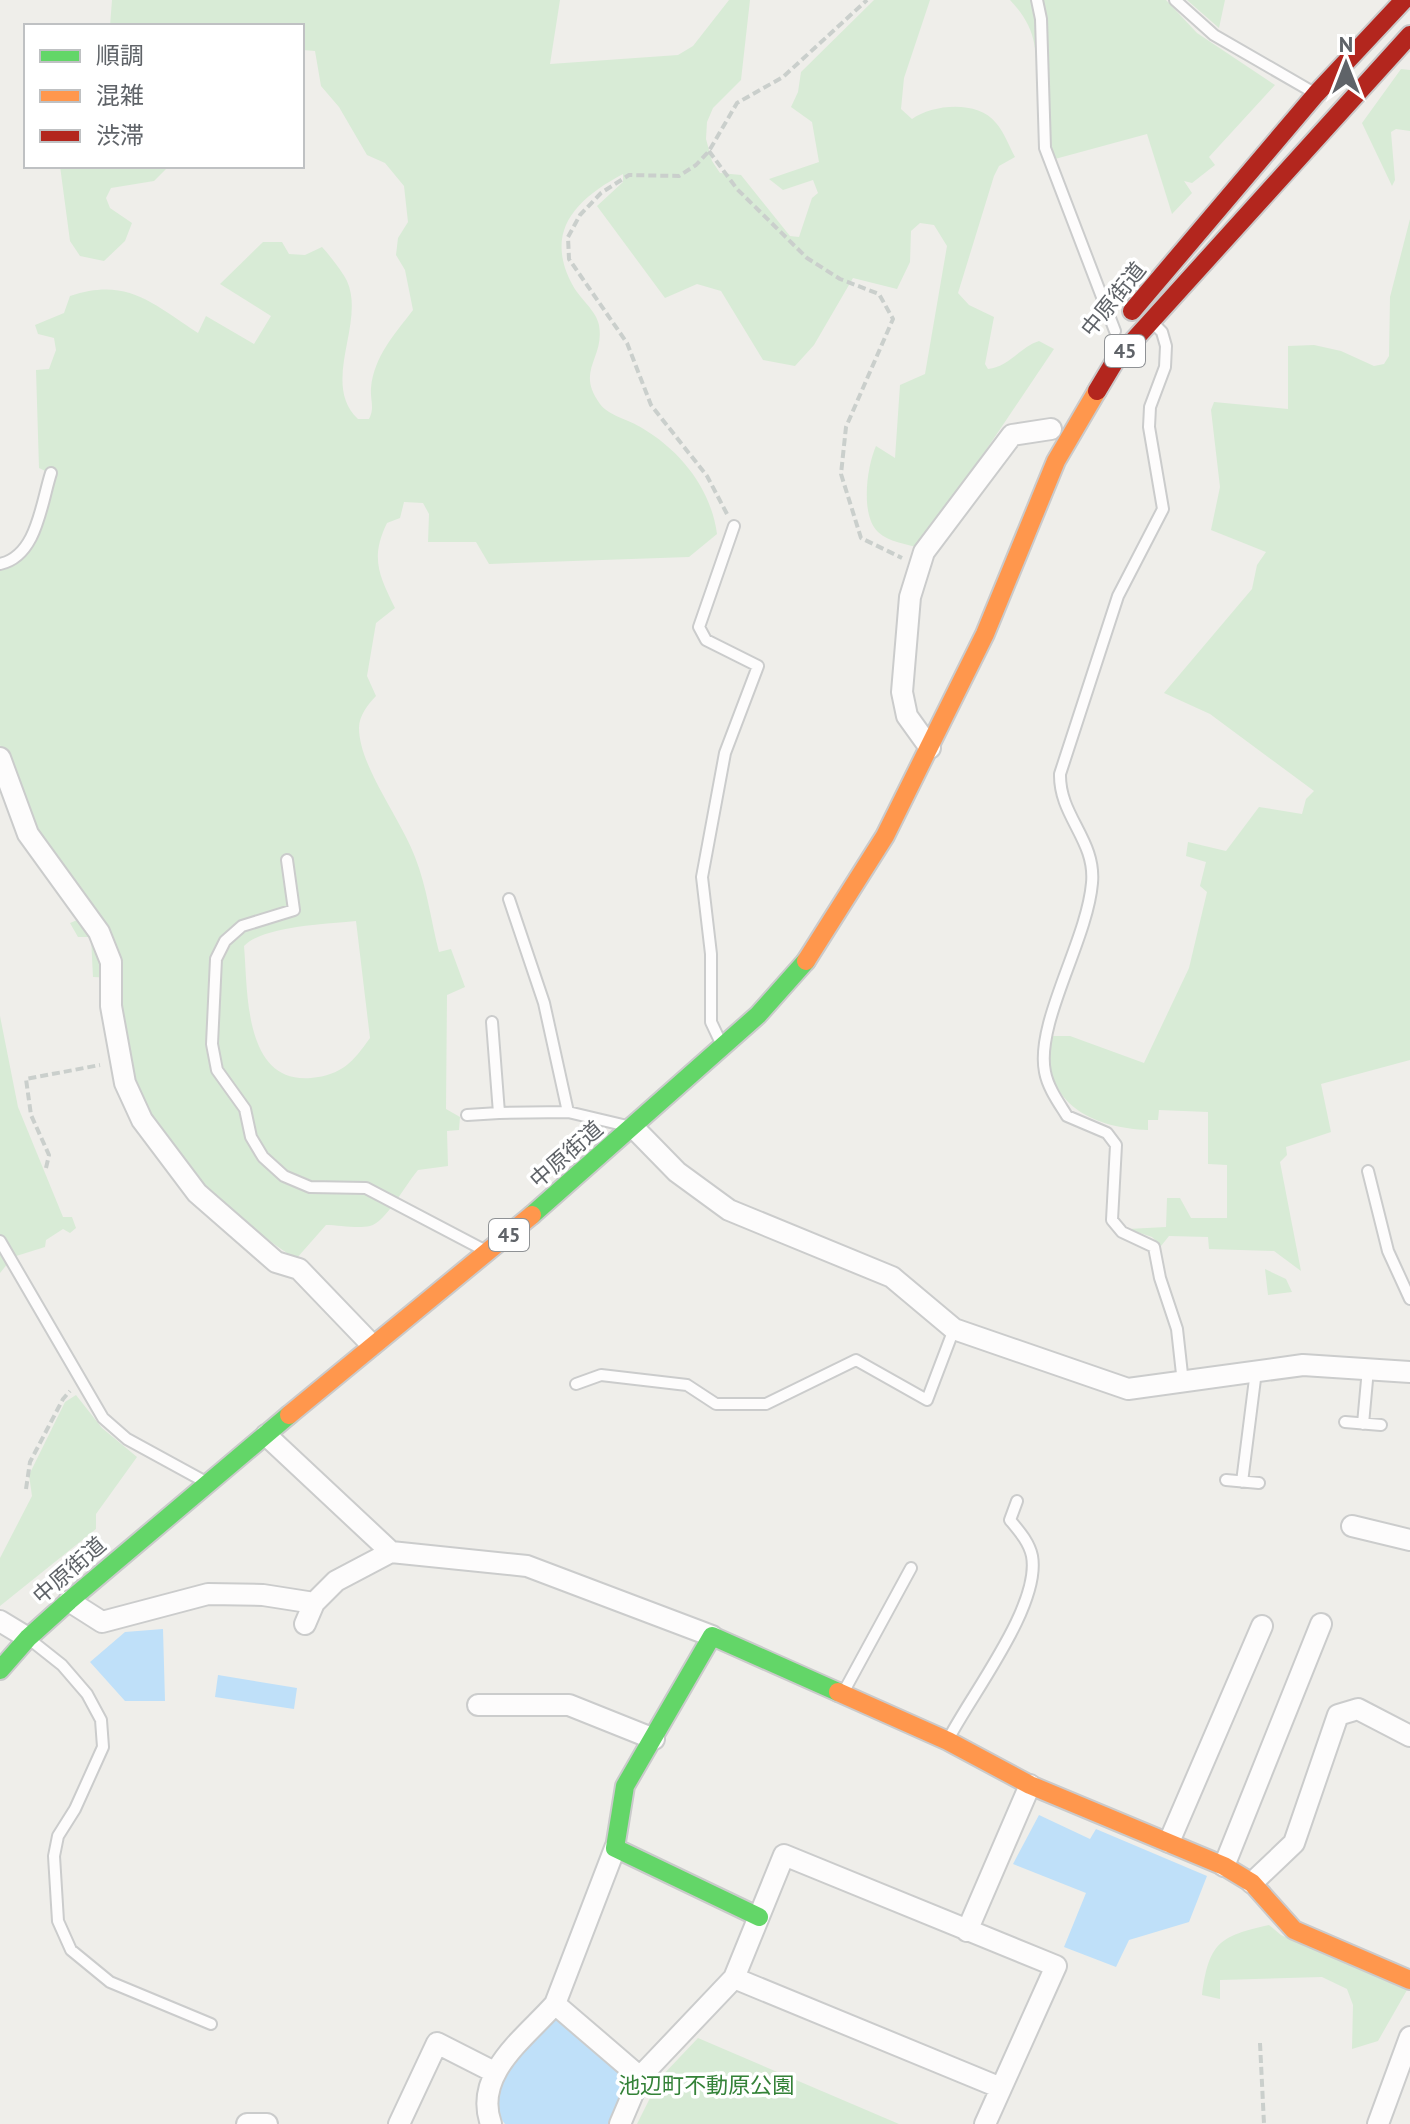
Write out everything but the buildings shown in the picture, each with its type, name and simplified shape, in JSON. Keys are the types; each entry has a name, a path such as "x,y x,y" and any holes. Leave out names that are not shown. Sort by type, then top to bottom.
{"main road":[{"name":"中原街道","path":"1075,392 1115,331 1316,94 1404,0"},
{"name":"中原街道","path":"0,1670 28,1638 69,1601 372,1345 489,1253 633,1127 758,1015 805,963 885,836 985,634 1056,461 1115,361 1410,35"},
{"path":"1036,455 1055,422"},
{"name":"中原街道","path":"933,739 961,640"},
{"path":"759,1917 655,1870 615,1848 625,1786 654,1739 685,1677 712,1636 948,1741 1030,1785 1224,1866 1252,1883 1294,1930 1410,1980"}],"street":[{"path":"933,739 907,716 902,692 910,597 924,552 1012,435 1055,422"},
{"path":"0,758 28,834 99,932 111,962 111,1006 125,1083 142,1120 197,1193 276,1262 299,1269 372,1345"},
{"path":"633,1127 677,1172 729,1210 892,1277 954,1329 1128,1389 1303,1365 1410,1372"},
{"path":"266,1435 391,1552"},
{"path":"1352,1526 1410,1540"},
{"path":"305,1624 314,1603 336,1581 391,1552 527,1566 712,1636"},
{"path":"69,1601 102,1622 208,1594 263,1595 314,1603"},
{"path":"0,1621 28,1638"},
{"path":"1224,1866 1321,1624"},
{"path":"1169,1842 1262,1626"},
{"path":"478,1705 569,1705 654,1739"},
{"path":"1252,1883 1294,1843 1338,1715 1358,1709 1410,1736"},
{"path":"967,1931 1030,1785"},
{"path":"491,2124 486,2109 487,2089 494,2072 555,2004 615,1848"},
{"path":"620,2124 640,2077 734,1978 784,1855 1056,1966 985,2124"},
{"path":"734,1978 1001,2088"},
{"path":"555,2004 640,2077"},
{"path":"1378,2124 1410,2037"},
{"path":"399,2124 437,2043 494,2072"},
{"path":"247,2124 267,2124"}],"lane":[{"path":"1037,0 1041,19 1045,148 1115,331"},
{"path":"1175,0 1214,35 1316,94"},
{"path":"1151,322 1162,332 1166,346 1165,367 1150,407 1149,427 1163,509 1118,596 1060,774 1059,795 1092,856 1093,881 1074,958 1046,1032 1043,1056 1046,1076 1067,1116 1107,1133 1116,1145 1112,1220 1122,1232 1154,1247 1160,1278 1177,1329 1183,1383"},
{"path":"0,564 14,561 29,542 51,473"},
{"path":"723,1046 711,1022 711,954 702,877 725,753 758,666 706,640 699,627 734,526"},
{"path":"287,860 294,910 242,926 225,941 216,959 212,1044 217,1070 245,1109 251,1137 263,1157 284,1176 310,1187 366,1188 489,1253"},
{"path":"509,899 544,1003 568,1112"},
{"path":"492,1022 499,1113"},
{"path":"467,1115 568,1112 633,1127"},
{"path":"1368,1171 1388,1251 1410,1299"},
{"path":"0,1241 103,1418 127,1439 208,1483"},
{"path":"576,1384 601,1375 687,1385 716,1404 766,1404 856,1360 927,1400 954,1329"},
{"path":"1363,1424 1368,1367"},
{"path":"1242,1482 1256,1371"},
{"path":"1345,1422 1381,1425"},
{"path":"1226,1480 1259,1483"},
{"path":"948,1741 1027,1604 1033,1572 1024,1538 1010,1520 1017,1501"},
{"path":"843,1693 911,1568"},
{"path":"28,1638 62,1665 87,1694 101,1720 103,1747 75,1809 58,1836 54,1856 58,1921 71,1950 110,1982 211,2024"}],"path":[{"path":"734,526 707,476 651,405 627,343 566,249 572,226 601,193 629,175 679,176 709,151 737,103 783,77 867,0"},
{"path":"709,151 737,189 807,258 840,279 879,294 893,319 846,427 841,474 861,538 875,548 920,564"},
{"path":"46,1168 49,1155 31,1115 26,1079 101,1065"},
{"path":"26,1489 30,1462 63,1399 80,1381"},
{"path":"1260,2043 1264,2124"}],"green space":[{"path":"112,0 560,0 550,64 678,55 693,46 729,0 750,0 741,80 713,108 707,122 706,139 712,161 720,173 741,175 790,236 799,237 812,198 818,193 813,180 783,190 769,179 819,162 812,122 791,107 798,92 801,72 874,0 930,0 904,78 901,109 912,119 943,108 978,111 999,127 1015,157 999,166 994,176 958,293 969,305 994,317 985,364 988,369 1002,365 1039,341 1054,349 920,548 878,532 869,514 867,490 876,446 895,458 900,385 925,374 947,246 934,225 920,223 911,231 910,262 897,289 853,278 814,345 795,366 763,360 721,291 697,284 665,298 597,206 623,182 623,174 591,194 569,218 563,232 564,265 572,284 599,325 600,337 590,373 593,392 604,408 656,437 681,460 701,487 714,517 717,534 689,557 489,564 476,542 428,542 429,514 423,503 404,502 400,518 387,523 378,557 385,586 395,608 376,623 367,676 376,696 364,710 359,728 366,759 419,868 439,952 451,949 465,987 447,995 446,1109 460,1117 459,1130 447,1131 448,1166 418,1170 389,1211 376,1223 359,1227 326,1225 296,1259 244,1222 196,1178 156,1128 141,1100 126,1059 117,978 93,977 91,937 78,937 70,923 82,918 29,833 0,745 0,567 14,564 25,557 34,546 45,519 56,476 39,468 36,370 49,369 56,350 54,338 38,334 35,325 64,313 70,296 90,291 123,291 152,303 198,333 206,316 254,344 271,316 220,284 263,242 282,242 289,254 305,255 322,247 347,281 351,298 343,371 347,404 358,419 369,419 376,366 386,346 413,310 405,270 396,255 398,238 408,222 404,186 385,163 367,155 339,107 321,86 315,51 304,50 304,24 110,24","holes":["356,921 370,1038 352,1060 331,1074 311,1078 289,1076 272,1066 261,1050 254,1031 244,946 253,939 280,930"]},
{"path":"1010,0 1166,0 1197,33 1275,85 1209,157 1215,165 1192,183 1184,181 1192,193 1172,214 1147,134 1055,159 1049,145 1046,87 1037,89 1034,41 1026,21"},
{"path":"1187,0 1225,0 1219,28"},
{"path":"1401,69 1410,70 1410,131 1396,129 1391,132 1395,180 1392,186 1362,123"},
{"path":"60,168 167,168 154,181 111,188 106,198 110,208 132,223 125,241 104,261 80,256 70,241"},
{"path":"1410,219 1410,1060 1321,1084 1331,1132 1286,1147 1287,1155 1280,1162 1301,1271 1274,1251 1209,1249 1208,1237 1169,1236 1161,1246 1152,1237 1128,1229 1166,1227 1167,1198 1180,1198 1191,1218 1227,1218 1227,1165 1208,1164 1208,1112 1159,1110 1158,1120 1148,1120 1148,1130 1107,1124 1089,1117 1062,1094 1053,1078 1049,1059 1050,1036 1070,1036 1144,1063 1189,968 1207,892 1200,886 1206,862 1186,856 1188,842 1226,851 1259,807 1302,814 1306,799 1314,791 1210,714 1164,693 1252,589 1257,565 1266,552 1211,530 1220,487 1211,410 1214,402 1288,409 1288,346 1314,345 1341,351 1374,366 1384,364 1389,356 1390,297"},
{"path":"0,1016 18,1107 63,1217 72,1217 76,1228 70,1233 63,1229 46,1240 45,1247 13,1257 0,1273"},
{"path":"1265,1269 1286,1279 1292,1292 1268,1295"},
{"path":"76,1395 102,1428 137,1457 96,1514 96,1529 0,1606 0,1558 32,1496 29,1475 65,1402"},
{"path":"1269,1925 1281,1935 1407,1990 1378,2041 1352,2049 1353,2005 1347,1989 1322,1977 1220,1980 1220,1999 1202,1995 1209,1963 1220,1944 1239,1933"},
{"name":"池辺町不動原公園","path":"698,2038 899,2124 637,2124 660,2078"}],"water":[{"path":"163,1629 165,1701 125,1701 90,1662 125,1632"},
{"path":"218,1675 297,1688 294,1709 215,1697"},
{"path":"1039,1815 1090,1839 1096,1829 1207,1876 1189,1922 1129,1940 1116,1967 1064,1947 1086,1893 1013,1864"},
{"path":"556,2020 630,2077 609,2124 505,2124 498,2111 497,2098 508,2070 548,2023"}],"traffic: fast":[{"path":"532,1215 758,1015 806,961"},
{"path":"0,1670 28,1638 69,1601 289,1415"},
{"path":"759,1917 615,1848 625,1786 712,1636 838,1692"}],"traffic: slow":[{"path":"806,961 885,836 985,634 1056,461 1097,391"},
{"path":"289,1415 532,1215"},
{"path":"838,1692 948,1741 1030,1785 1224,1866 1252,1883 1294,1930 1410,1980"}],"traffic: jam":[{"path":"1132,311 1316,94 1404,0"},
{"path":"1097,391 1115,361 1410,35"}]}
